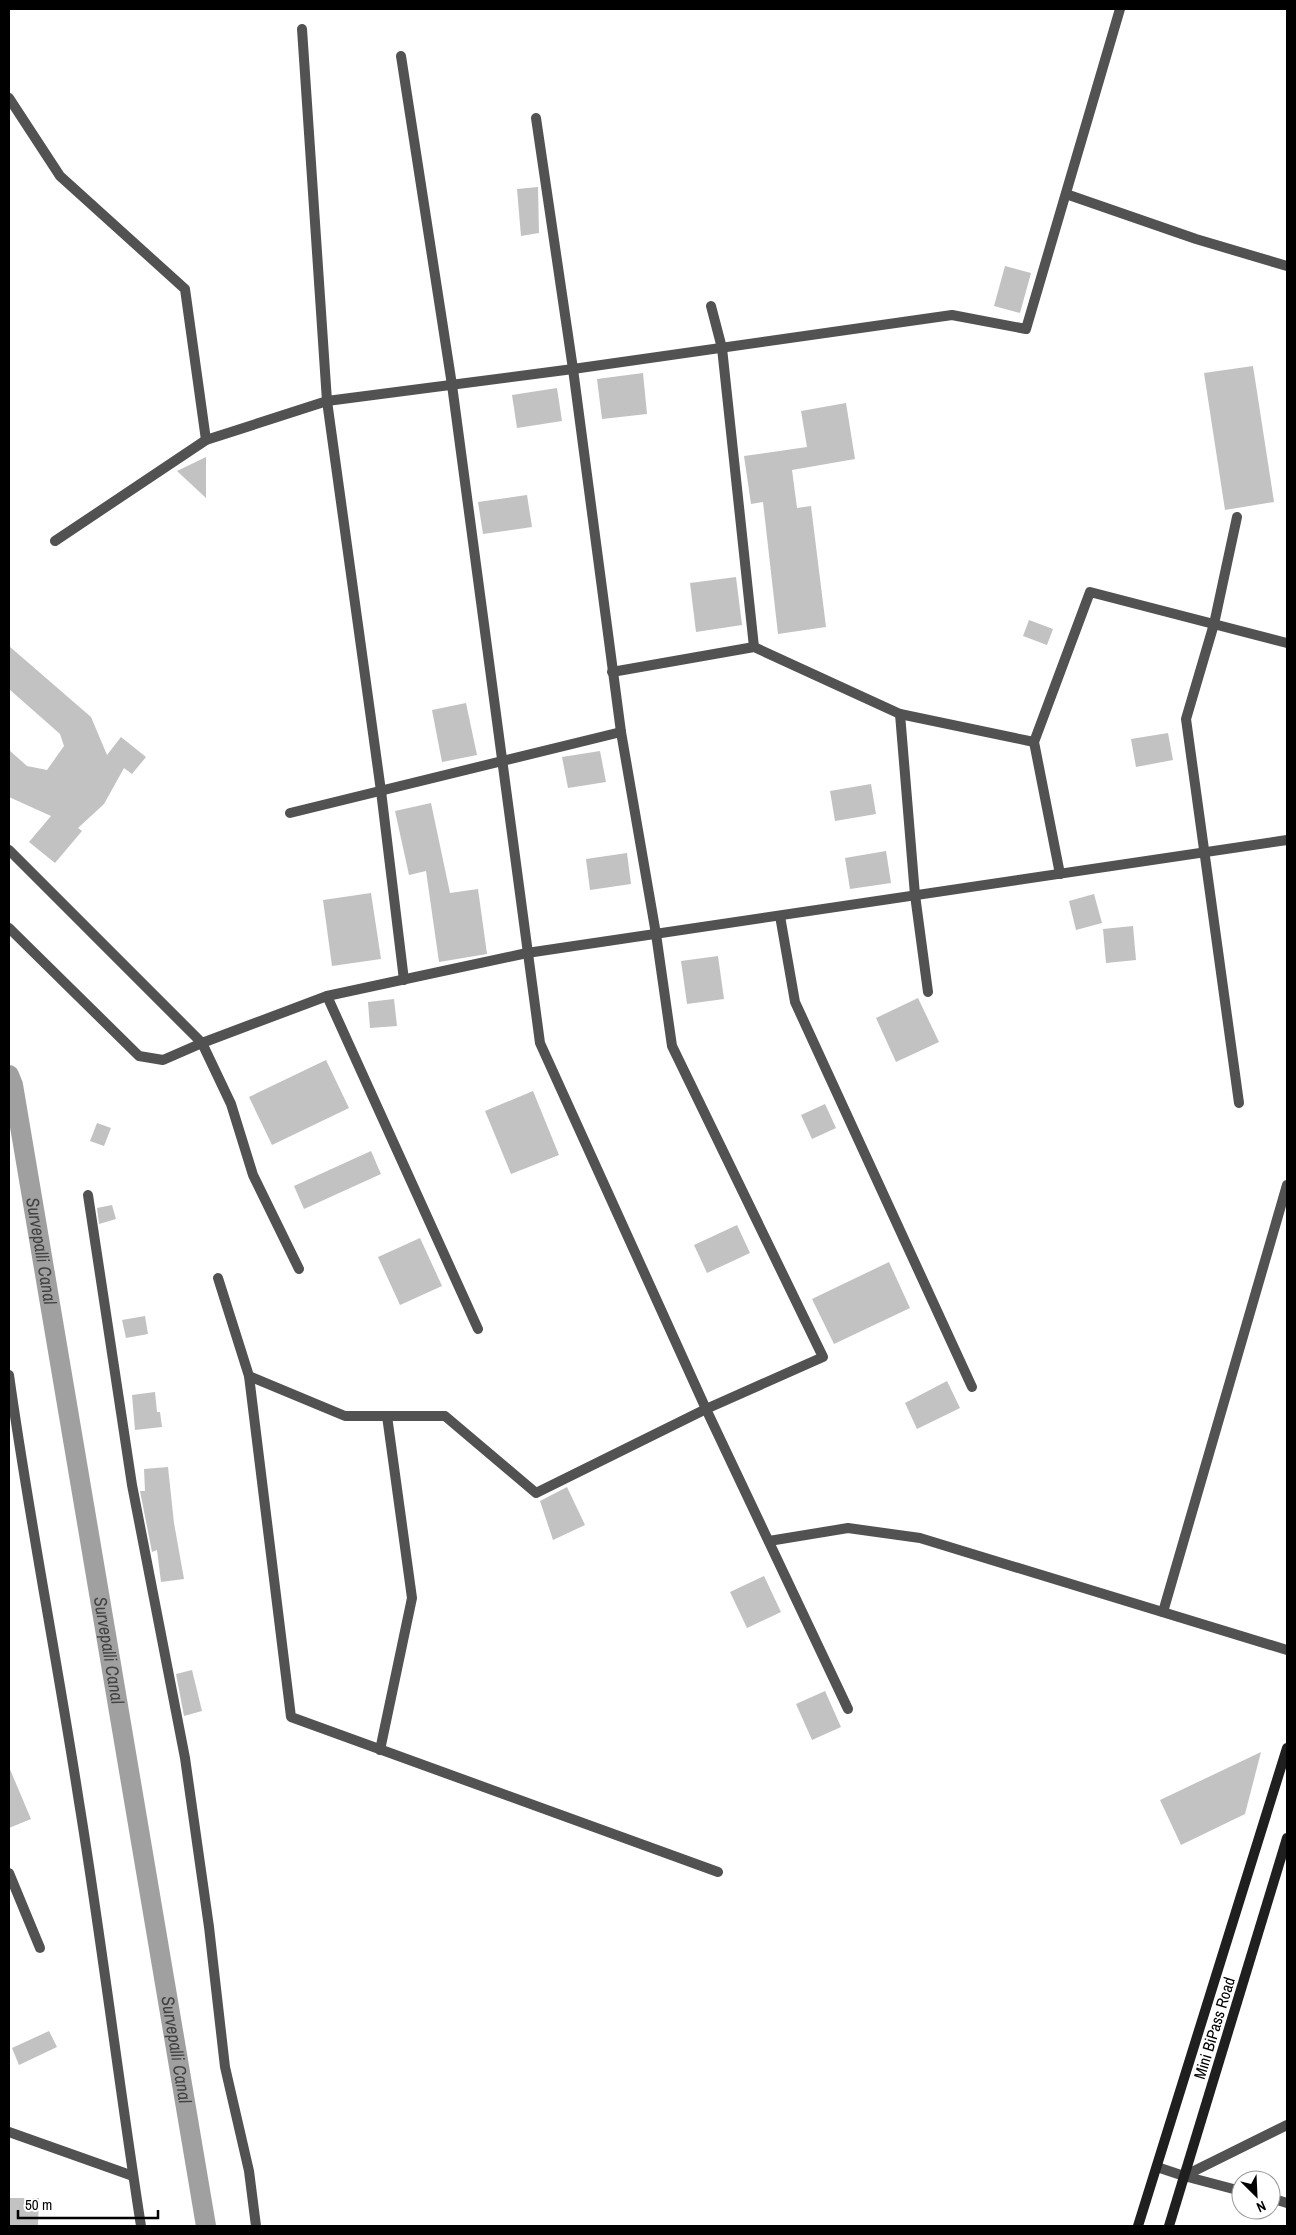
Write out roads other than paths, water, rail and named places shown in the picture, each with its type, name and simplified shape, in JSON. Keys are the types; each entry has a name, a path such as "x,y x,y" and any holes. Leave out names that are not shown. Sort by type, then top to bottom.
{"main road":[{"path":"1138,2226 1287,1748"},
{"name":"Mini BiPass Road","path":"1169,2226 1287,1838"}],"street":[{"path":"55,541 206,440 327,401 952,316 1026,329 1120,9"},
{"path":"302,29 327,401 381,791 404,980"},
{"path":"401,56 452,385 540,1043 706,1409 848,1709"},
{"path":"9,98 60,176 185,289 206,440"},
{"path":"249,1376 344,1416 445,1416 536,1493 706,1409 822,1357 672,1046 656,934 612,672 573,369 536,118"},
{"path":"1066,194 1196,239 1287,266"},
{"path":"711,306 722,348 754,647"},
{"path":"1237,517 1214,624 1186,719 1240,1103"},
{"path":"1060,874 1034,742 1090,592 1287,643"},
{"path":"612,672 754,647 900,714 1034,742"},
{"path":"900,714 915,895 928,992"},
{"path":"290,813 621,732"},
{"path":"9,928 139,1056 163,1060 202,1043 327,996 527,953 1287,840"},
{"path":"9,850 202,1043 231,1104 253,1176 299,1270"},
{"path":"780,916 795,1002 972,1387"},
{"path":"327,996 478,1329"},
{"path":"1163,1612 1287,1185"},
{"path":"88,1195 132,1484 185,1758 209,1927 225,2067 249,2171 256,2226"},
{"path":"218,1278 249,1376 291,1717 718,1872"},
{"path":"9,1375 26,1494 72,1758 104,1957 142,2226"},
{"path":"380,1750 412,1598 387,1416"},
{"path":"769,1541 848,1528 920,1538 1287,1650"},
{"path":"9,1873 40,1948"},
{"path":"1184,2176 1287,2126"},
{"path":"9,2132 134,2176"},
{"path":"1157,2167 1231,2188"}],"waterway":[{"name":"Survepalli Canal","path":"9,1075 13,1085 206,2226"}]}
